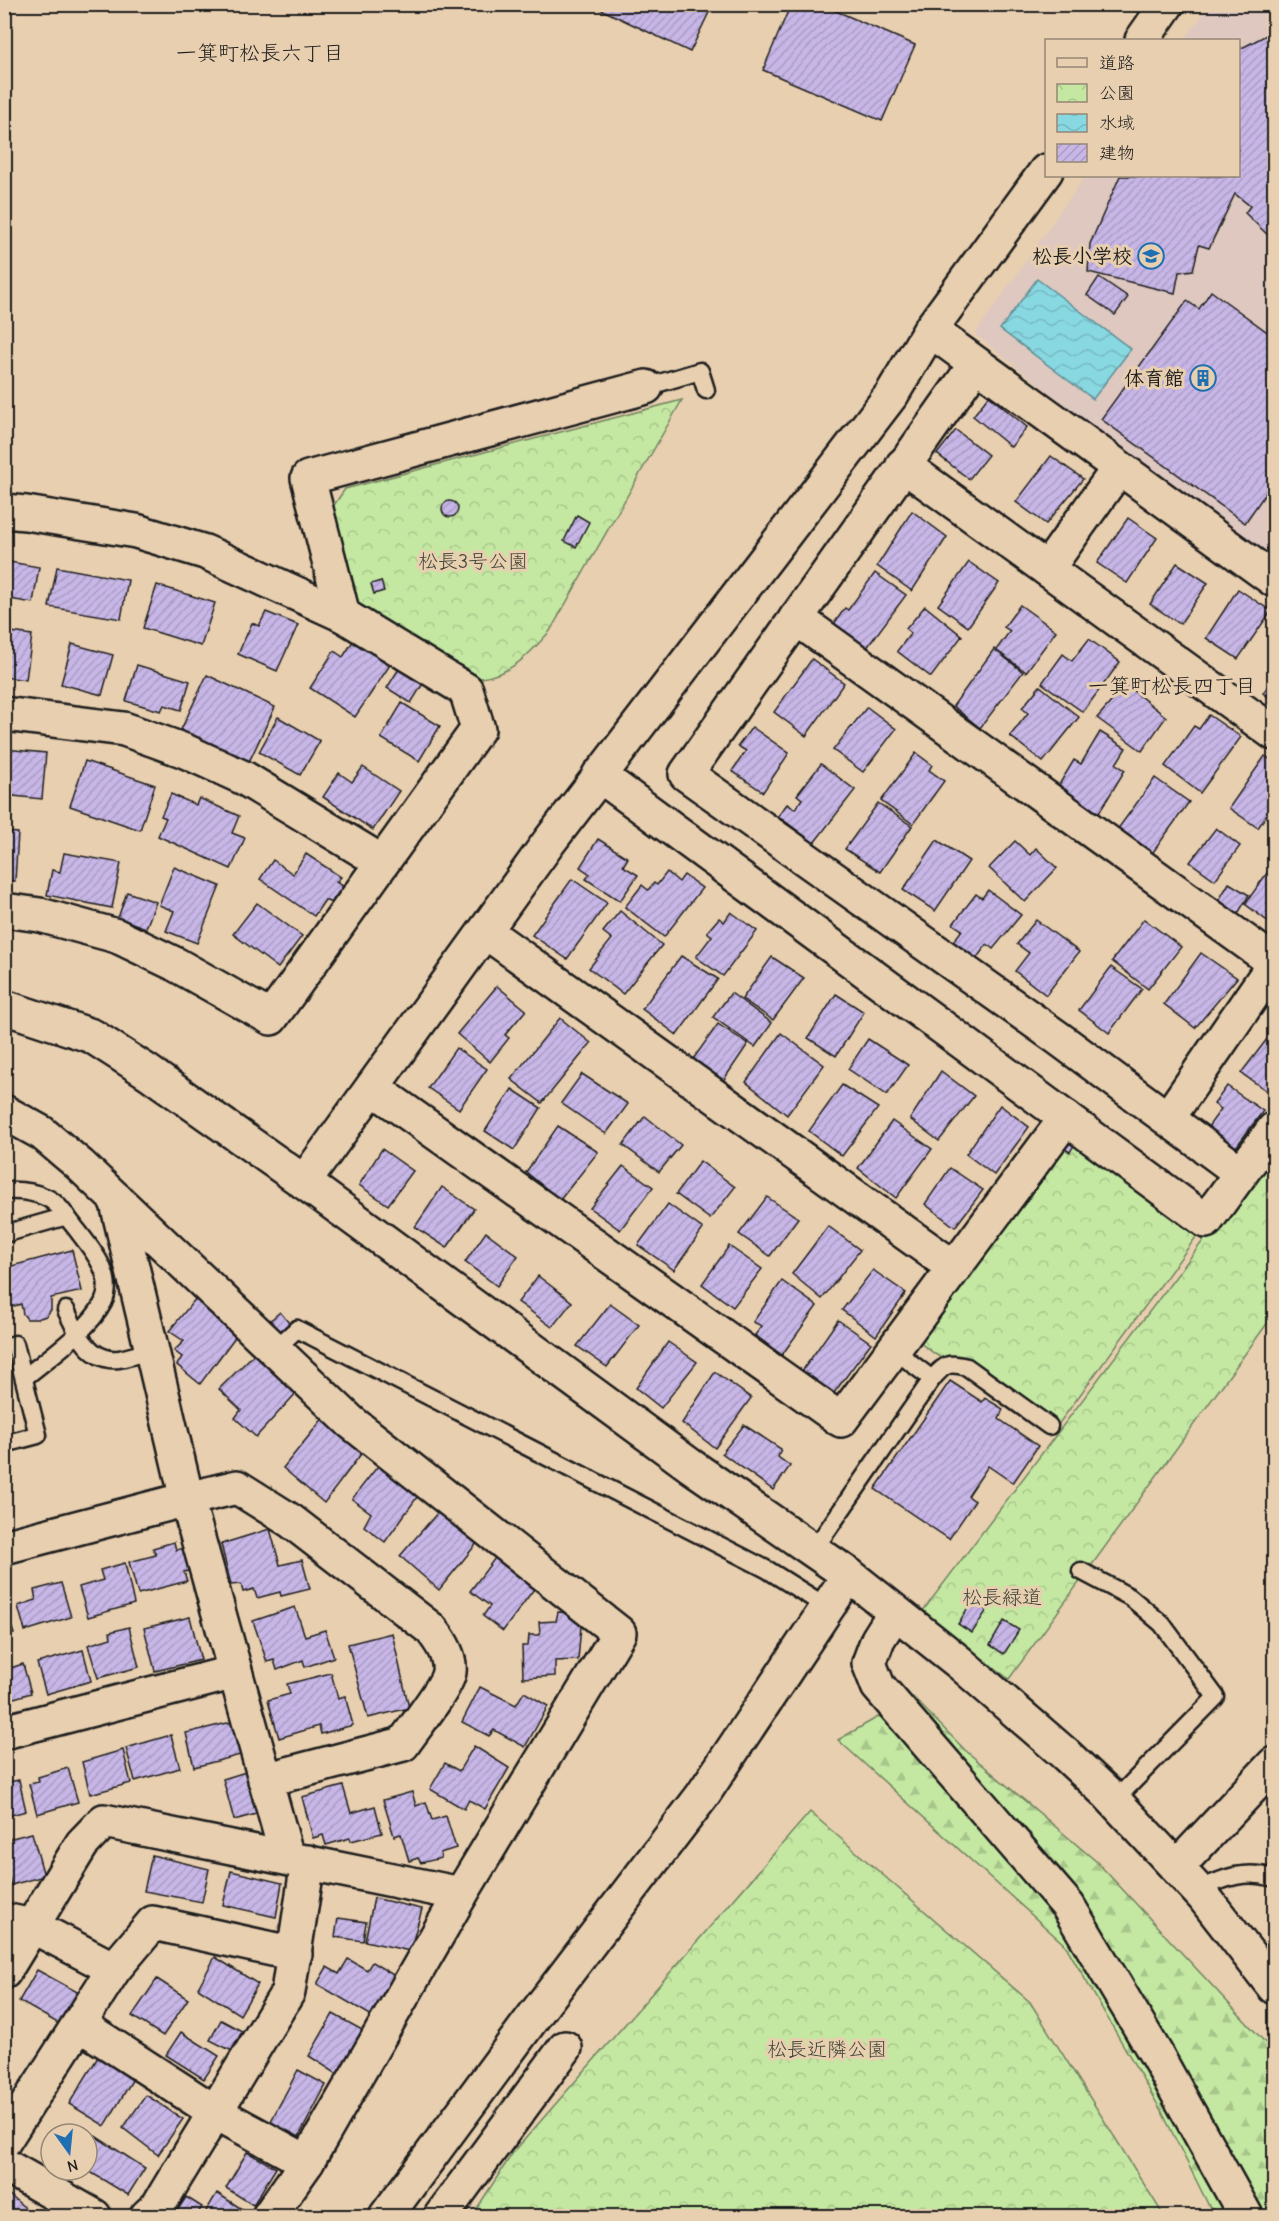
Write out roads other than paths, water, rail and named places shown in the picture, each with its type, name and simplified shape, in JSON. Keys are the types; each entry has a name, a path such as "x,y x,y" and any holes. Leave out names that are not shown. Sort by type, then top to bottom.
{"street":[{"path":"1143,39 1167,4"},
{"path":"304,1182 549,842 892,394 930,330 1045,174"},
{"path":"930,330 1275,580"},
{"path":"976,364 686,774 1168,1118 1241,1173"},
{"path":"343,615 308,478 646,387"},
{"path":"903,465 1275,733"},
{"path":"1047,569 1119,468"},
{"path":"4,511 148,534 204,552 343,615 466,690 478,729 271,1018 175,964 117,936 40,915 4,910"},
{"path":"796,618 1275,963 1168,1118"},
{"path":"4,714 123,729 185,751 244,778 382,862"},
{"path":"599,775 1206,1221 1275,1129"},
{"path":"486,932 953,1267"},
{"path":"4,1007 92,1036 304,1182 682,1459 849,1575 960,1663 1065,1754 1114,1801 1187,1879 1275,1987"},
{"path":"373,1088 841,1420 1066,1118"},
{"path":"4,1112 42,1133 116,1199 351,1422 619,1633 461,1894 306,2162 270,2217"},
{"path":"116,1199 187,1499 265,1780 297,1860 296,1954 288,1992 158,2206 147,2217"},
{"path":"4,1546 237,1487 291,1521 431,1629 440,1639 449,1672 440,1690 403,1744 265,1780"},
{"path":"386,2217 531,2020 702,1796 849,1575"},
{"path":"895,1612 878,1639 869,1662 878,1686 1068,1906 1156,2054 1246,2217"},
{"path":"4,1732 235,1672"},
{"path":"1187,1879 1275,1764"},
{"path":"4,1972 18,1923 82,1844 104,1821 461,1894"},
{"path":"18,1923 114,1969"},
{"path":"8,2128 114,1969 153,1923 296,1954"},
{"path":"79,2024 215,2112 306,2162"},
{"path":"441,2217 565,2048"},
{"path":"4,2165 94,2217"}],"lane":[{"path":"646,387 700,371 705,390"},
{"path":"4,1191 20,1190 45,1197 59,1206 93,1249 106,1285 104,1301 91,1322 24,1378"},
{"path":"4,1234 67,1216"},
{"path":"66,1310 77,1333 91,1351 106,1358 117,1359 152,1350"},
{"path":"275,1349 297,1329 768,1570 827,1607"},
{"path":"4,1444 38,1434 15,1344"},
{"path":"893,1349 932,1379"},
{"path":"813,1551 943,1366 953,1363 967,1367 1049,1426"},
{"path":"1081,1571 1130,1597 1162,1624 1216,1696 1114,1801"},
{"path":"1187,1879 1254,1873 1275,1878"}],"water":[{"path":"1037,279 1131,349 1093,399 1000,329"}],"place":[{"name":"松長小学校","path":"1151,256"},
{"name":"体育館","path":"1203,378"}],"district":[{"name":"一箕町松長六丁目","path":"260,53"},
{"name":"一箕町松長四丁目","path":"1172,686"}],"park label":[{"name":"松長3号公園","path":"473,561"},
{"name":"松長緑道","path":"1002,1597"},
{"name":"松長近隣公園","path":"827,2049"}]}
